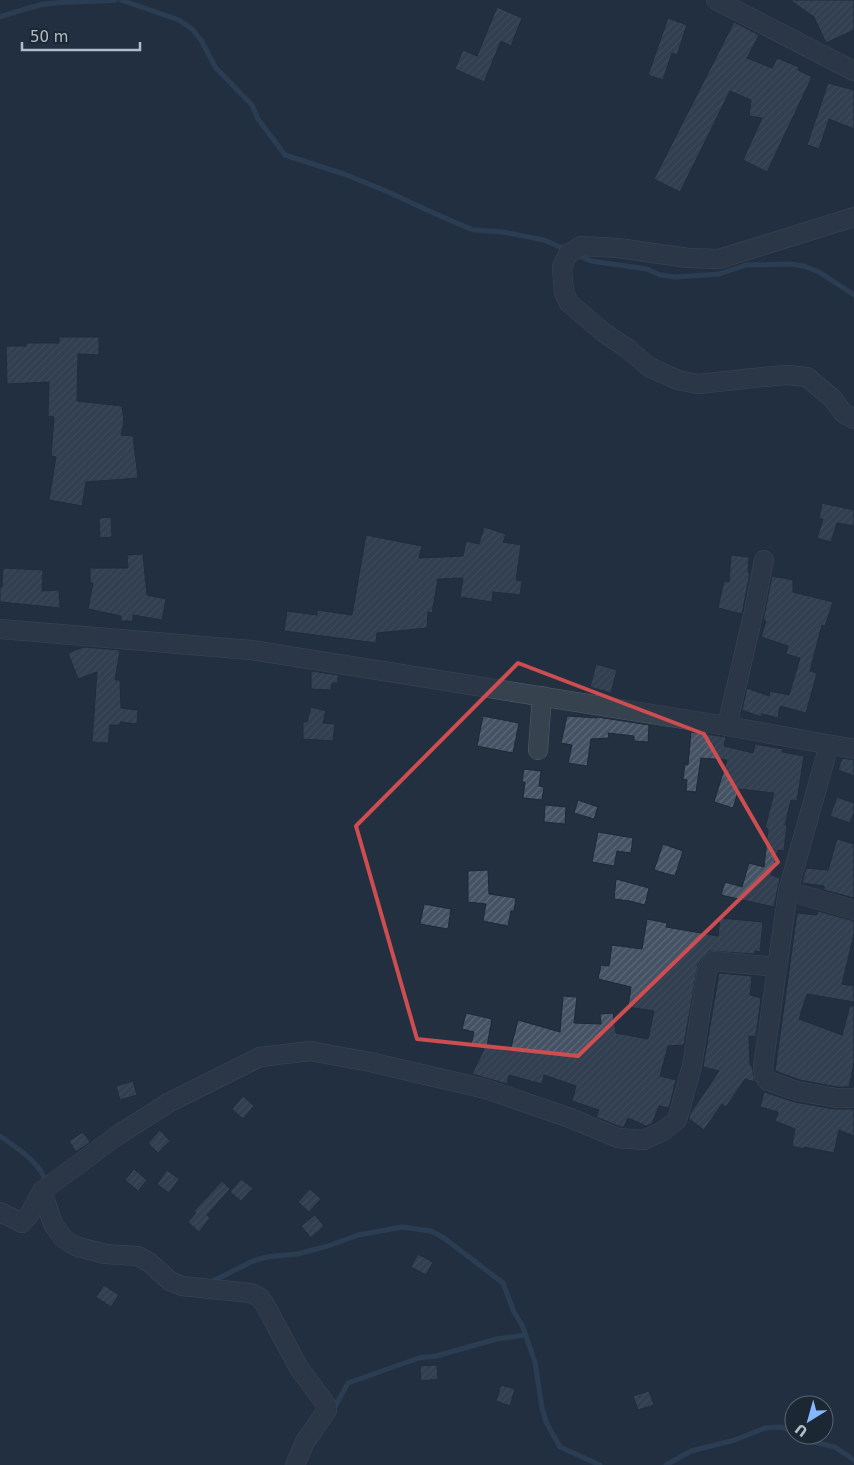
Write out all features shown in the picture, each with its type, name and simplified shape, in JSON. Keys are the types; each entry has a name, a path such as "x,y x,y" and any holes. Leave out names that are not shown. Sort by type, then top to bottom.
{"street":[{"path":"716,0 854,71"},
{"path":"854,217 719,259 688,258 618,248 581,246 568,254 562,267 564,292 569,303 649,367 678,380 698,384 763,376 787,375 807,377 833,399 843,413 854,419"},
{"path":"727,726 764,560"},
{"path":"0,629 251,650 727,726 854,749"},
{"path":"538,750 542,696"},
{"path":"828,745 788,891 763,1067 764,1076 768,1081 797,1091 836,1098 854,1098"},
{"path":"788,891 854,910"},
{"path":"0,1212 22,1224 30,1216 42,1191 118,1135 168,1104 260,1057 310,1051 370,1062 486,1089 570,1118 618,1138 644,1140 664,1131 677,1120 692,1066 707,970 710,964 713,961 777,967"},
{"path":"42,1191 53,1224 63,1238 75,1246 105,1254 138,1256 150,1263 170,1281 182,1286 251,1293 259,1297 299,1368 327,1406 327,1410 305,1442 295,1465"}],"highlighted area":[{"path":"518,663 704,734 778,862 578,1056 417,1039 356,826"}],"building":[{"path":"790,0 854,0 854,30 826,43 814,17"},
{"path":"497,7 522,18 511,46 501,41 484,82 455,69 463,50 477,56"},
{"path":"668,18 687,25 677,55 672,53 663,80 648,75"},
{"path":"734,22 759,35 747,58 772,68 777,58 799,67 798,70 812,77 767,172 743,160 762,118 749,116 751,100 730,91 680,192 654,179"},
{"path":"828,83 854,90 854,129 829,119 819,149 807,145"},
{"path":"59,337 99,337 99,355 78,354 77,401 122,406 124,421 121,435 133,436 138,478 86,482 82,506 49,500 56,457 51,456 54,417 48,416 49,382 7,384 6,346 26,346 26,343 59,343"},
{"path":"822,503 854,510 854,526 837,523 831,542 817,538 823,519 819,519"},
{"path":"111,517 112,537 100,538 99,518"},
{"path":"484,527 506,534 503,542 521,545 516,580 522,581 520,595 493,592 492,602 460,597 463,578 438,579 432,613 428,612 427,628 377,633 376,643 284,631 287,611 317,615 317,610 352,615 366,535 422,546 419,558 463,556 466,541 479,544"},
{"path":"143,554 147,595 166,599 162,620 133,615 133,621 121,621 121,616 88,609 93,583 90,583 90,568 128,568 127,555"},
{"path":"731,555 749,557 748,572 750,573 742,614 718,608 724,581 729,582"},
{"path":"3,568 43,570 42,591 59,590 60,608 0,602"},
{"path":"772,576 793,580 793,592 833,602 825,626 822,625 810,671 817,673 806,713 780,706 778,718 762,714 761,717 742,710 747,688 769,696 770,691 789,695 800,658 786,654 788,646 761,637 766,621 763,621"},
{"path":"84,647 120,650 115,680 120,680 121,708 138,710 137,724 120,722 120,725 110,725 108,743 92,742 97,672 78,679 68,653"},
{"path":"596,664 617,670 611,693 590,687"},
{"path":"311,671 338,675 338,683 332,683 331,690 311,689"},
{"path":"311,707 326,711 323,723 335,724 333,741 303,739 303,722 307,722"},
{"path":"483,716 519,723 513,753 477,746"},
{"path":"567,716 597,717 649,725 648,742 634,741 634,736 608,733 609,738 591,739 587,766 568,763 572,745 561,743"},
{"path":"691,732 726,737 724,746 753,753 755,744 783,749 782,752 804,756 797,801 791,800 785,825 787,825 784,851 778,850 771,875 780,878 774,907 721,895 725,882 742,887 749,863 764,867 768,829 765,828 774,793 739,789 733,808 714,802 727,760 701,758 696,792 686,791 687,780 683,779 685,764 688,765"},
{"path":"842,758 854,760 854,776 838,770"},
{"path":"524,769 541,771 539,786 544,787 542,800 523,798 525,782 522,782"},
{"path":"837,797 854,803 854,813 850,823 830,816"},
{"path":"578,800 598,807 594,819 574,813"},
{"path":"545,805 566,807 565,824 544,822"},
{"path":"598,832 633,838 631,853 617,851 614,866 592,862"},
{"path":"837,839 854,844 854,898 824,890 824,886 802,883 806,868 828,870"},
{"path":"663,844 683,851 675,876 654,870"},
{"path":"488,870 489,894 516,898 514,911 511,911 508,926 483,921 486,904 468,902 468,871"},
{"path":"616,879 649,888 645,905 614,899"},
{"path":"424,904 451,909 448,929 420,924"},
{"path":"818,911 854,921 854,934 842,984 854,986 854,1002 807,994 799,1019 842,1035 850,1006 854,1006 854,1063 849,1087 837,1087 800,1080 775,1071 797,913 817,915"},
{"path":"720,918 763,922 760,952 755,951 755,954 709,951 698,964 684,1045 668,1046 660,1076 676,1080 669,1108 659,1106 652,1124 646,1126 628,1118 624,1127 621,1127 596,1117 599,1110 572,1101 576,1086 544,1075 542,1084 509,1075 507,1084 472,1074 484,1049 471,1045 474,1032 462,1029 466,1013 492,1019 487,1046 510,1051 518,1020 560,1032 563,996 577,997 574,1023 601,1024 600,1014 613,1013 616,1033 648,1039 654,1011 628,1007 631,987 598,979 601,965 609,966 612,945 642,949 647,919 667,923 666,927 718,936"},
{"path":"719,973 752,976 750,995 761,998 756,1037 749,1036 750,1065 752,1066 755,1082 745,1079 726,1107 722,1104 704,1130 689,1119 690,1114 719,1071 703,1067"},
{"path":"133,1081 137,1095 120,1100 116,1086"},
{"path":"764,1092 795,1102 834,1109 854,1109 854,1136 839,1130 834,1153 792,1146 795,1129 775,1121 778,1112 760,1107"},
{"path":"243,1096 254,1106 243,1119 232,1109"},
{"path":"160,1130 170,1141 158,1153 148,1143"},
{"path":"83,1132 90,1142 76,1152 69,1141"},
{"path":"134,1169 147,1180 138,1191 125,1180"},
{"path":"167,1170 179,1179 169,1193 157,1184"},
{"path":"241,1179 253,1188 241,1201 230,1192"},
{"path":"222,1181 230,1189 207,1215 210,1218 199,1232 188,1222 196,1213 194,1211"},
{"path":"310,1189 321,1199 309,1212 298,1202"},
{"path":"315,1215 324,1226 311,1238 301,1226"},
{"path":"418,1254 433,1262 426,1275 411,1267"},
{"path":"104,1285 119,1295 111,1307 96,1297"},
{"path":"437,1365 438,1379 421,1381 420,1366"},
{"path":"501,1385 515,1389 510,1406 496,1401"},
{"path":"649,1391 654,1405 638,1410 633,1396"}],"waterway":[{"path":"0,17 45,4 115,0"},
{"path":"121,0 179,20 192,29 201,40 216,68 252,105 258,119 285,155 344,174 473,230 503,232 544,240 567,250"},
{"path":"577,255 591,261 647,269 660,275 676,277 719,274 746,265 789,264 804,266 819,272 854,295"},
{"path":"0,1136 33,1162 46,1182"},
{"path":"211,1282 253,1261 267,1257 297,1254 328,1246 358,1235 402,1227 431,1231 444,1238 503,1283 514,1312 522,1325 535,1362 546,1422 560,1447 600,1465"},
{"path":"333,1410 348,1383 419,1358 436,1356 497,1339 526,1335"},
{"path":"666,1465 691,1451 735,1440 765,1428 784,1428"},
{"path":"826,1445 835,1447 854,1460"}]}
